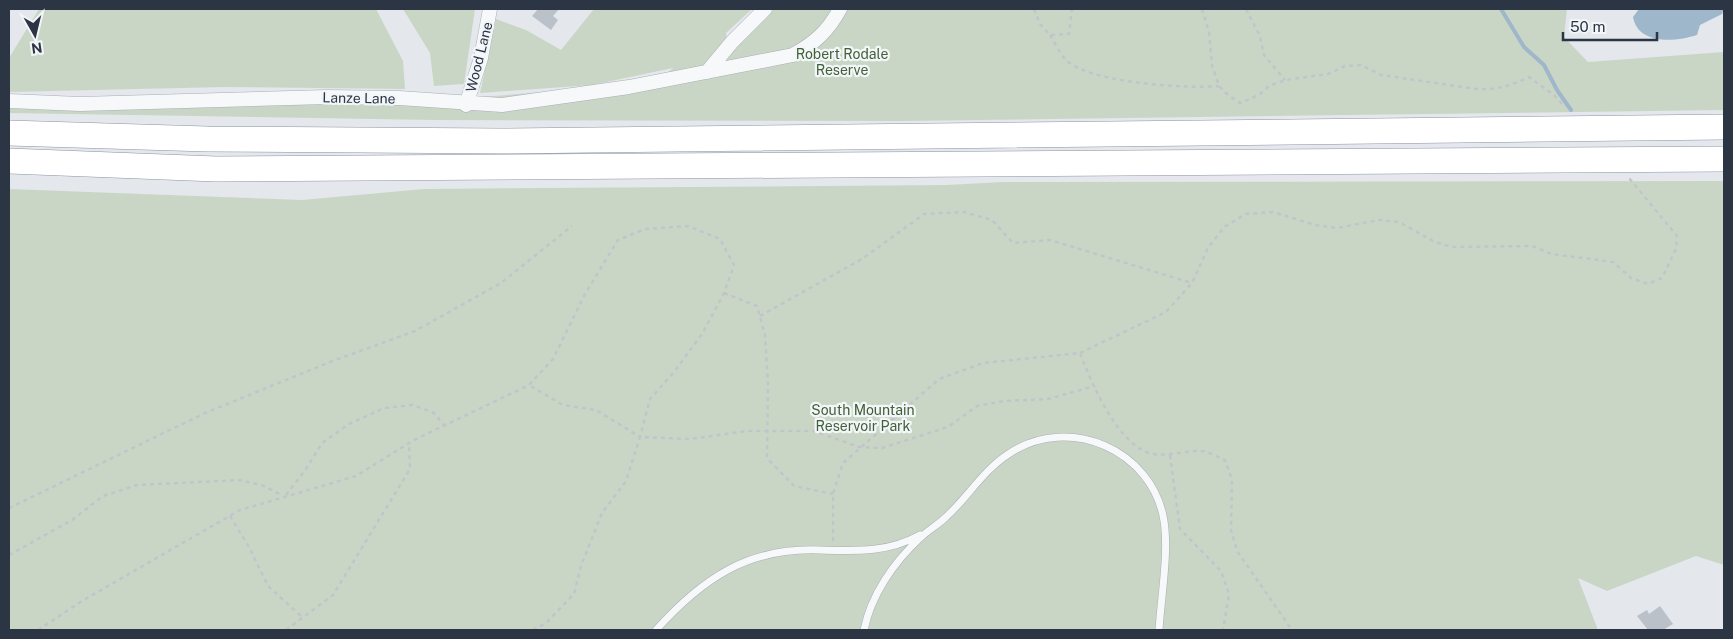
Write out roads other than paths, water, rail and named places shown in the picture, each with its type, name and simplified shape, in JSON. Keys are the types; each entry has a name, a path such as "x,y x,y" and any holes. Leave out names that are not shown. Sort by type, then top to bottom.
{"highway":[{"path":"9,132 207,139 500,141 1724,127"},
{"path":"9,161 216,168 1724,159"}],"street":[{"name":"Wood Lane","path":"466,105 481,58 490,9"},
{"path":"707,72 732,42 765,9"},
{"name":"Lanze Lane","path":"9,101 90,104 327,97 399,98 466,105 502,106 571,97 793,55 829,28 840,9"}],"lane":[{"path":"864,630 876,595 889,573 906,552 963,501 983,474 1012,451 1050,437 1084,438 1101,443 1131,460 1148,480 1160,503 1165,534 1160,630"},
{"path":"656,630 684,600 704,584 744,562 794,550 869,551 893,546 929,530"}],"water":[{"path":"1639,9 1724,9 1722,14 1700,25 1697,35 1668,40 1650,37 1642,33 1636,26 1633,17"}],"waterway":[{"path":"1501,9 1524,47 1544,65 1557,90 1571,110"}],"park label":[{"name":"Robert Rodale Reserve","path":"842,62"},
{"name":"South Mountain Reservoir Park","path":"863,418"}]}
